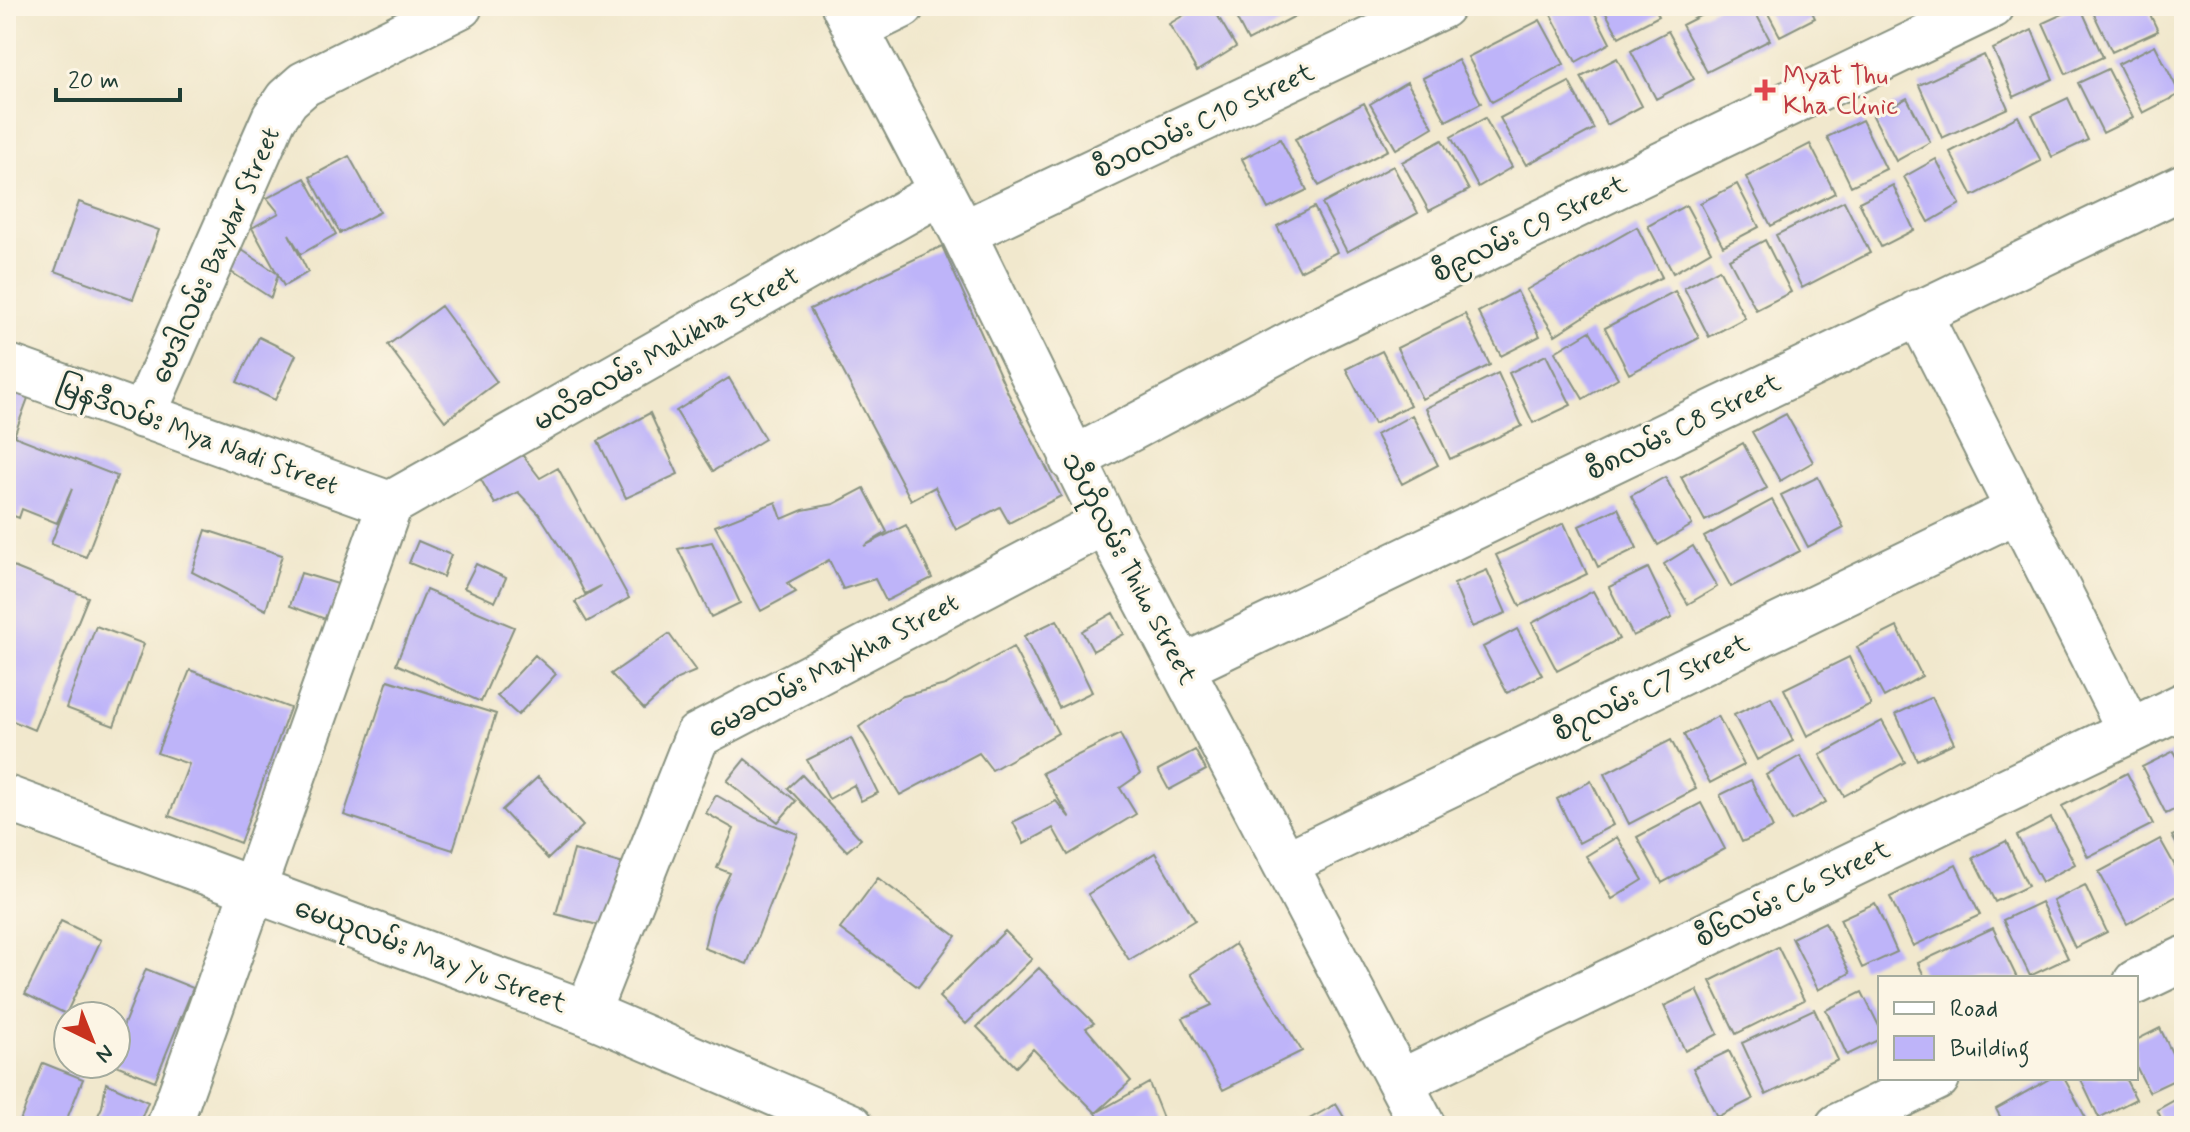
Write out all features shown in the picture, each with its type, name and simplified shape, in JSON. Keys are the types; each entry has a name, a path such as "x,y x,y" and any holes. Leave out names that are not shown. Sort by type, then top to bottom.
{"street":[{"name":"ဗေဒါလမ်း Baydar Street","path":"143,416 274,118 287,99 304,84 460,6"},
{"path":"850,18 902,6"},
{"name":"စီ၁၀လမ်း C10 Street","path":"963,233 1442,6"},
{"name":"စီ၉လမ်း C9 Street","path":"1072,460 1319,329 1992,6"},
{"name":"သီဟိုလမ်း Thiho Street","path":"850,18 963,233 1072,460 1423,1126"},
{"name":"စီ၈လမ်း C8 Street","path":"1183,667 2184,186"},
{"name":"မလိခလမ်း Malikha Street","path":"390,504 941,192"},
{"path":"1918,312 2130,731"},
{"name":"မြနဒီလမ်း Mya Nadi Street","path":"6,366 390,504"},
{"path":"169,1126 390,504"},
{"name":"စီ၇လမ်း C7 Street","path":"1285,864 2018,510"},
{"name":"မေခလမ်း Maykha Street","path":"587,1013 697,736 1105,522"},
{"name":"စီ၆လမ်း C6 Street","path":"1400,1082 2184,705"},
{"name":"မေယုလမ်း May Yu Street","path":"6,798 587,1013 851,1126"},
{"path":"2138,981 2184,959"},
{"path":"1838,1126 1933,1080"}],"building":[{"path":"1199,6 1212,6 1236,47 1197,71 1169,24"},
{"path":"1230,6 1314,6 1248,41"},
{"path":"1564,6 1591,6 1610,43 1576,62 1550,13"},
{"path":"1602,6 1654,6 1659,16 1619,37"},
{"path":"1719,6 1752,6 1770,40 1707,72 1682,25"},
{"path":"1764,6 1809,6 1815,18 1780,36"},
{"path":"2080,6 2103,57 2066,74 2043,23"},
{"path":"2090,6 2146,6 2158,31 2112,52"},
{"path":"1540,20 1564,64 1492,102 1468,57"},
{"path":"2032,30 2053,79 2014,97 1993,49"},
{"path":"1668,31 1694,79 1656,99 1631,51"},
{"path":"2155,45 2180,94 2143,113 2118,64"},
{"path":"1984,55 2008,108 1942,138 1919,85"},
{"path":"1617,58 1642,106 1607,125 1581,77"},
{"path":"1458,60 1481,103 1446,121 1423,78"},
{"path":"2108,69 2133,118 2103,133 2078,83"},
{"path":"1407,82 1433,127 1396,149 1370,104"},
{"path":"1569,82 1594,129 1526,165 1500,118"},
{"path":"1907,98 1930,142 1896,161 1873,116"},
{"path":"2068,98 2088,140 2052,157 2032,115"},
{"path":"1364,103 1388,150 1319,186 1295,139"},
{"path":"2018,116 2041,161 1973,196 1950,152"},
{"path":"1485,118 1512,167 1478,187 1451,137"},
{"path":"1862,120 1886,169 1851,186 1827,137"},
{"path":"1280,139 1307,190 1268,209 1242,159"},
{"path":"1442,140 1469,190 1429,211 1402,162"},
{"path":"1810,144 1835,193 1771,226 1746,177"},
{"path":"349,156 380,212 340,233 310,177"},
{"path":"1936,159 1960,204 1929,222 1904,177"},
{"path":"1393,166 1418,213 1347,252 1322,204"},
{"path":"305,178 336,234 301,254 289,234 308,272 284,286 252,228 279,213 267,198"},
{"path":"1737,184 1759,227 1723,246 1700,203"},
{"path":"1893,185 1914,230 1881,247 1859,202"},
{"path":"1844,201 1870,253 1802,288 1776,235"},
{"path":"79,202 159,230 133,299 55,271"},
{"path":"1686,205 1711,251 1673,273 1648,226"},
{"path":"1314,207 1337,252 1300,271 1277,226"},
{"path":"1637,227 1662,277 1591,312 1555,335 1526,290"},
{"path":"1765,240 1791,292 1756,310 1729,259"},
{"path":"942,246 1008,393 1061,496 1009,523 1000,507 956,530 935,487 911,500 810,309"},
{"path":"242,250 278,274 271,298 228,270"},
{"path":"1719,269 1745,318 1709,337 1684,288"},
{"path":"1517,291 1540,336 1501,356 1478,312"},
{"path":"1675,291 1699,338 1629,374 1605,328"},
{"path":"441,306 497,382 445,421 388,345"},
{"path":"1465,314 1490,365 1422,399 1397,348"},
{"path":"1590,331 1618,378 1583,399 1555,352"},
{"path":"259,337 296,355 275,400 237,382"},
{"path":"1382,351 1410,405 1374,424 1346,369"},
{"path":"1546,355 1571,405 1533,423 1509,373"},
{"path":"1498,373 1522,426 1450,459 1426,408"},
{"path":"729,378 765,439 713,471 676,411"},
{"path":"6,389 28,398 14,436 117,476 86,557 51,544 72,489 57,523 22,509 19,518 6,513"},
{"path":"650,413 678,474 626,498 598,441"},
{"path":"1786,414 1813,462 1780,481 1752,432"},
{"path":"1412,415 1438,465 1402,484 1376,435"},
{"path":"1743,443 1767,488 1705,521 1681,477"},
{"path":"521,453 540,478 558,468 629,598 587,622 575,602 601,586 585,594 566,556 539,514 518,492 495,504 480,478"},
{"path":"1665,477 1692,525 1658,545 1631,496"},
{"path":"1818,477 1844,528 1808,547 1781,495"},
{"path":"864,488 887,532 864,546 906,525 932,578 886,601 875,579 843,589 829,560 787,583 796,592 761,611 715,526 776,502 782,519 803,510 834,504"},
{"path":"1772,500 1800,551 1731,587 1704,537"},
{"path":"1618,508 1637,548 1598,567 1579,526"},
{"path":"1564,523 1587,574 1520,606 1496,555"},
{"path":"206,530 282,555 266,610 192,572"},
{"path":"418,541 451,555 443,577 409,563"},
{"path":"712,542 740,603 711,617 678,549"},
{"path":"1693,546 1717,587 1688,604 1664,564"},
{"path":"476,564 506,578 495,602 464,588"},
{"path":"11,566 88,597 34,730 6,718 6,579"},
{"path":"1648,568 1672,618 1633,636 1609,587"},
{"path":"1487,570 1506,613 1472,627 1454,584"},
{"path":"301,573 341,585 328,620 290,606"},
{"path":"426,590 514,627 481,702 396,664"},
{"path":"1593,591 1619,639 1557,671 1532,623"},
{"path":"1113,613 1124,634 1093,651 1082,631"},
{"path":"1057,620 1092,692 1059,708 1024,636"},
{"path":"96,626 144,644 114,726 66,708"},
{"path":"1897,627 1922,676 1884,697 1857,647"},
{"path":"1517,629 1542,675 1507,693 1483,647"},
{"path":"669,634 696,671 677,679 644,709 611,674"},
{"path":"1013,647 1058,733 992,770 979,753 900,795 859,727 900,697 945,685"},
{"path":"535,655 556,674 518,715 497,696"},
{"path":"1849,657 1871,705 1807,736 1784,689"},
{"path":"190,670 290,708 240,843 169,816 189,764 157,753"},
{"path":"388,680 496,714 453,850 344,815"},
{"path":"1771,697 1793,741 1757,760 1734,715"},
{"path":"1932,697 1954,743 1917,760 1896,714"},
{"path":"1718,716 1744,765 1710,783 1684,735"},
{"path":"1882,721 1905,762 1844,796 1820,755"},
{"path":"1120,734 1140,774 1120,788 1136,814 1068,855 1053,828 1024,844 1013,822 1056,801 1070,818 1042,773"},
{"path":"851,738 878,793 861,801 854,785 829,799 807,760"},
{"path":"1671,740 1696,789 1629,824 1604,774"},
{"path":"1195,750 1206,770 1169,790 1158,770"},
{"path":"2174,751 2184,770 2184,805 2166,814 2142,767"},
{"path":"1800,756 1826,802 1792,821 1766,775"},
{"path":"745,759 796,801 778,822 727,781"},
{"path":"2127,773 2153,824 2088,857 2062,806"},
{"path":"802,775 861,839 847,851 788,788"},
{"path":"538,777 583,826 548,859 502,810"},
{"path":"1751,780 1773,828 1742,842 1720,795"},
{"path":"1591,781 1613,825 1579,843 1557,799"},
{"path":"716,795 756,818 798,834 747,964 704,948 714,906 730,873 717,868 734,829 706,813"},
{"path":"1701,803 1725,849 1662,883 1637,837"},
{"path":"2051,818 2075,864 2042,882 2017,836"},
{"path":"2184,831 2184,858 2172,836"},
{"path":"1617,837 1643,880 1612,899 1586,856"},
{"path":"2160,839 2184,882 2184,892 2127,924 2099,872"},
{"path":"2006,841 2028,886 1995,902 1973,858"},
{"path":"574,850 627,865 609,928 556,914"},
{"path":"1155,853 1195,920 1129,960 1088,894"},
{"path":"1956,865 1980,915 1913,946 1890,897"},
{"path":"878,878 956,936 918,987 840,929"},
{"path":"2085,885 2107,932 2075,948 2053,901"},
{"path":"2041,902 2068,958 2030,976 2003,920"},
{"path":"1875,903 1897,952 1862,968 1840,919"},
{"path":"61,921 101,940 73,1000 52,1000 52,1007 25,994"},
{"path":"1825,922 1850,973 1818,990 1792,938"},
{"path":"1993,928 2016,976 1924,976 1918,963"},
{"path":"1005,931 1032,959 966,1024 939,997"},
{"path":"1235,944 1302,1051 1223,1090 1183,1018 1212,1005 1191,974"},
{"path":"1778,947 1804,1000 1736,1034 1710,981"},
{"path":"1039,968 1094,1023 1086,1028 1131,1081 1096,1113 1033,1049 1016,1067 977,1027"},
{"path":"146,969 193,988 155,1081 132,1072 132,1004"},
{"path":"1697,990 1718,1034 1685,1051 1664,1006"},
{"path":"1862,992 1878,1024 1878,1040 1847,1055 1826,1010"},
{"path":"1814,1009 1838,1060 1766,1095 1742,1043"},
{"path":"2160,1028 2183,1076 2149,1092 2138,1070 2138,1039"},
{"path":"1729,1051 1753,1099 1717,1117 1693,1068"},
{"path":"43,1063 52,1067 52,1080 83,1080 64,1126 18,1126"},
{"path":"2047,1080 2065,1080 2087,1120 2076,1126 2005,1126 1996,1109"},
{"path":"2081,1080 2126,1080 2136,1099 2099,1118"},
{"path":"106,1083 148,1102 138,1126 93,1126 102,1107"},
{"path":"1149,1083 1166,1126 1103,1126 1096,1113"},
{"path":"2184,1095 2184,1126 2165,1126 2157,1110"},
{"path":"1336,1104 1349,1126 1297,1126"}],"place":[{"name":"Myat Thu Kha Clinic","path":"1765,90"}]}
